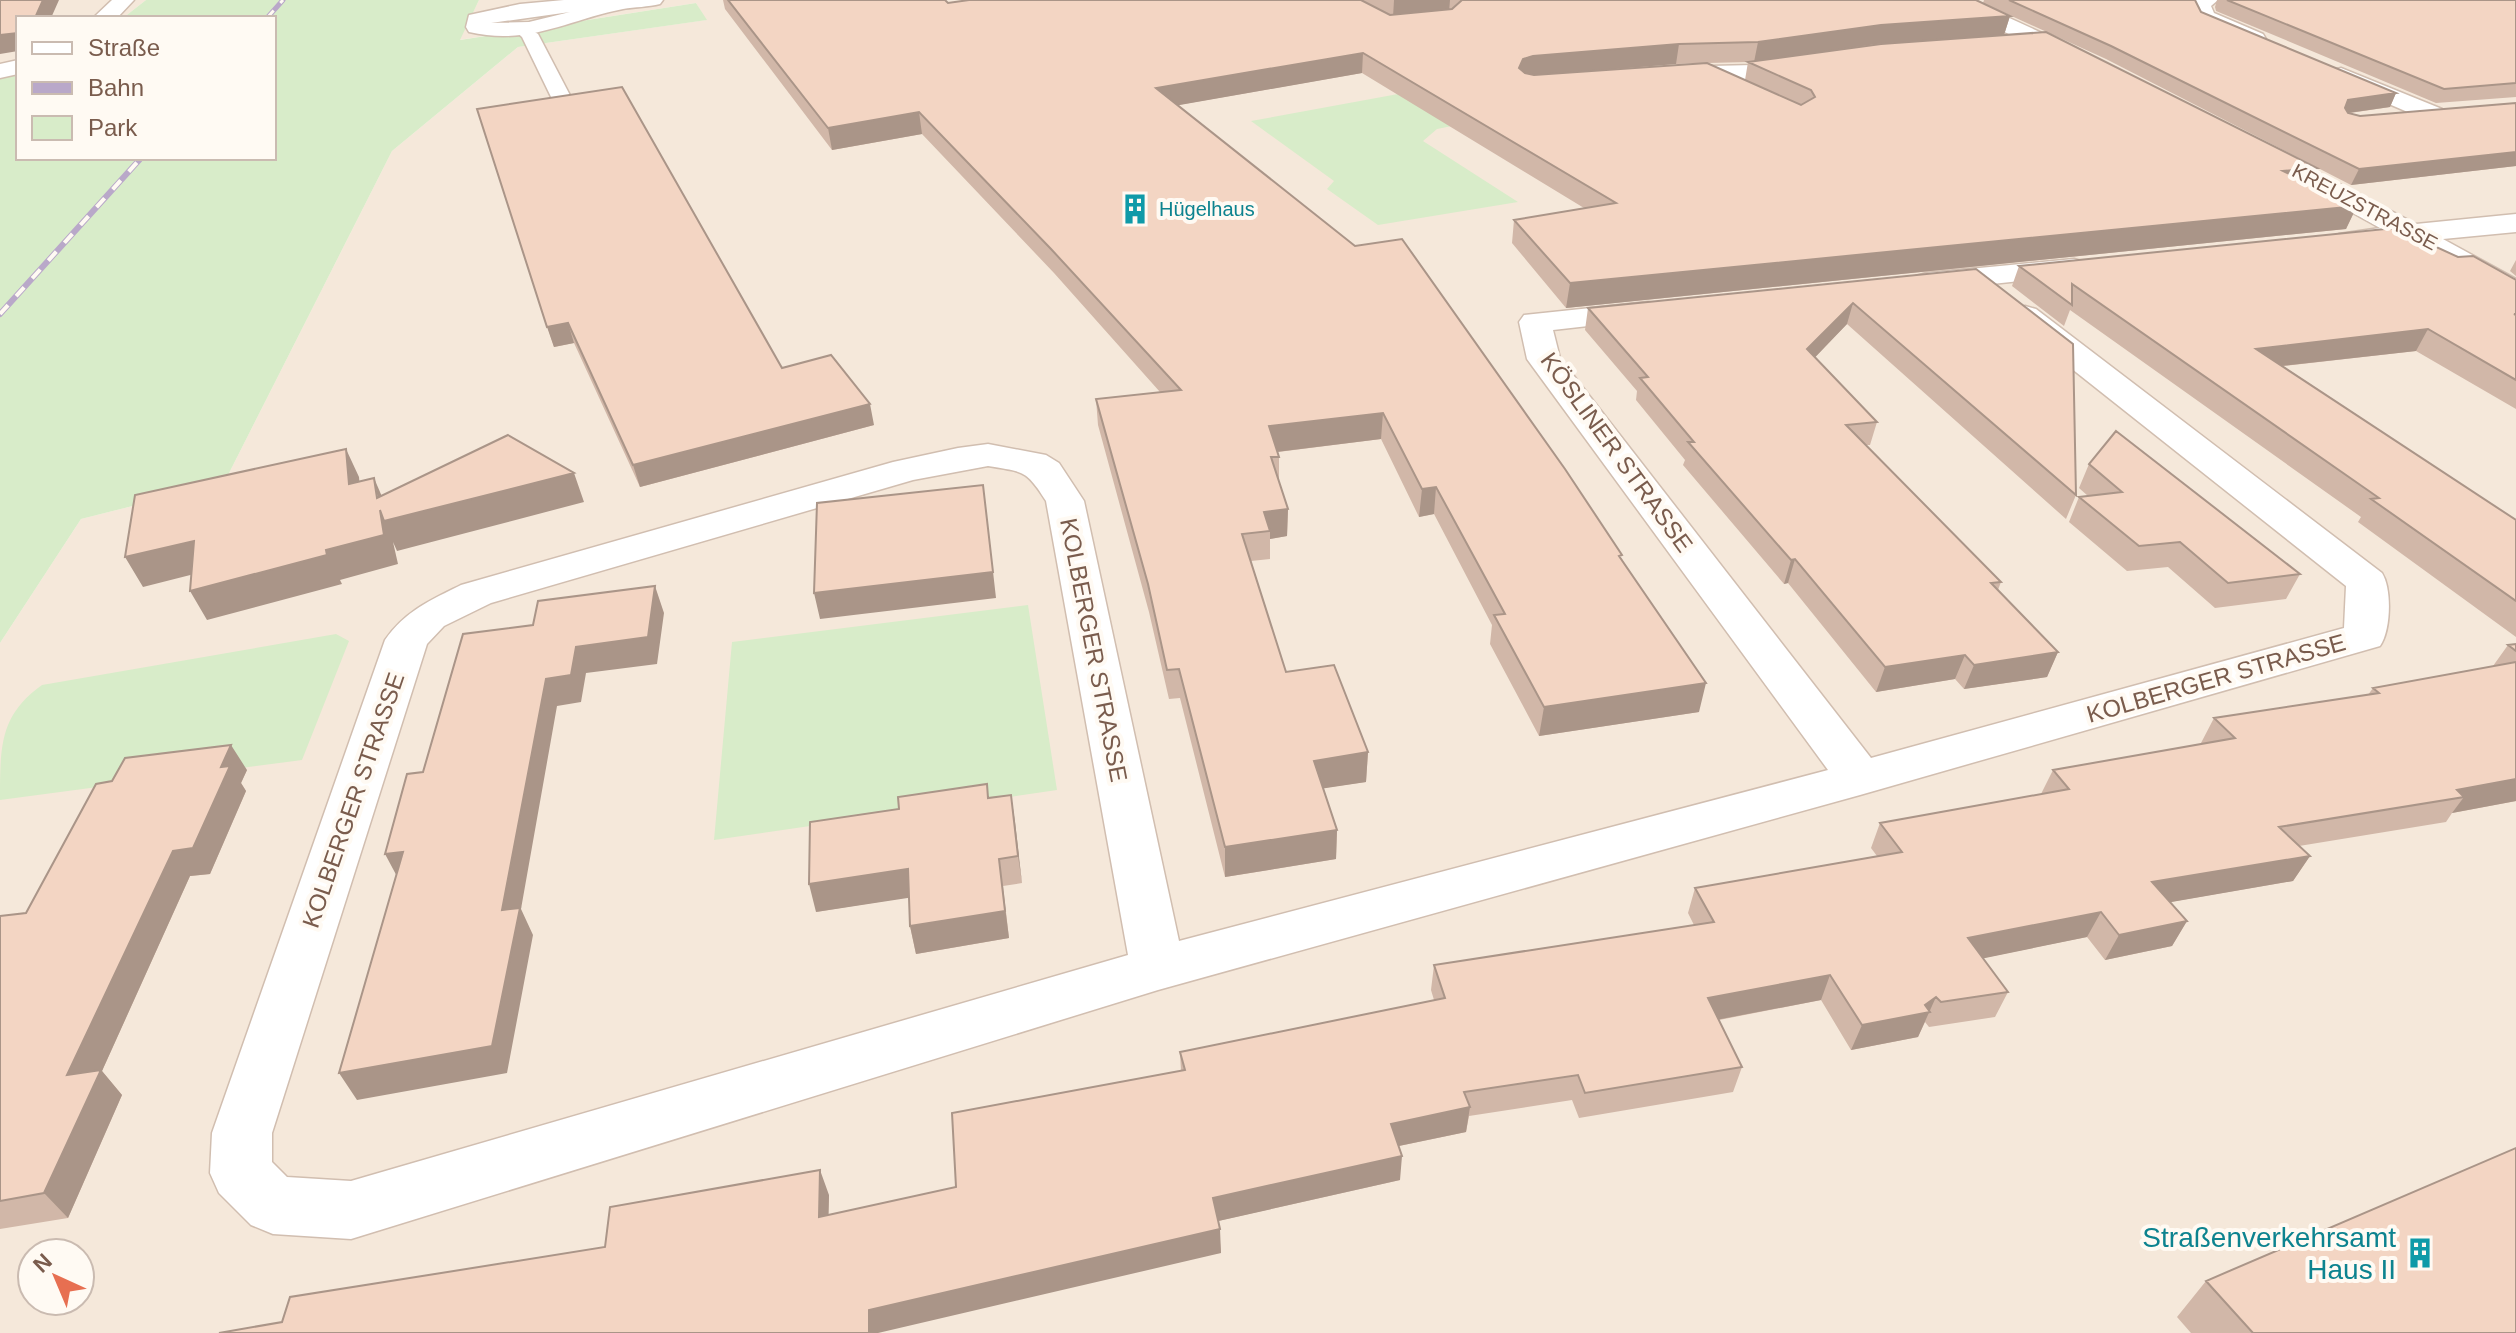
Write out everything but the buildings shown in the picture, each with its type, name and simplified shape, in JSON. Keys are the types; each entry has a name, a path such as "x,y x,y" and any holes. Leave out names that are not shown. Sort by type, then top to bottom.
{"street":[{"path":"106,16 124,0"},
{"path":"615,5 523,30 491,31 477,27 477,20 550,6 615,5 653,0"},
{"path":"1953,0 2101,69"},
{"path":"2208,0 2200,4 2205,17 2278,48"},
{"path":"2000,45 2046,42"},
{"path":"1647,76 1754,72 1830,61"},
{"path":"2320,66 2433,114"},
{"path":"2385,119 2461,112"},
{"name":"KREUZSTRASSE","path":"2237,138 2516,291"},
{"path":"2321,243 2516,223"},
{"path":"1897,285 2101,265"},
{"name":"KOLBERGER STRASSE","path":"1158,968 1065,501 1046,471 1018,459 988,455 906,470 476,594 429,617 407,640 242,1133 241,1173 273,1205 351,1210 1158,968 1860,778 2365,636 2367,582 1976,277"},
{"name":"KÖSLINER STRASSE","path":"1676,308 1535,322 1544,359 1860,778"}],"lane":[{"path":"523,30 529,34 564,103"},
{"path":"1704,73 1744,92"}],"shaded area":[{"path":"0,0 146,0 126,16 16,16 16,73 0,77"},
{"path":"479,0 2516,0 2516,1333 0,1333 0,643 81,519 224,483 392,151 518,47 706,20 696,3 459,40"}],"green space":[{"path":"146,0 479,0 460,40 696,3 707,20 518,47 392,151 224,483 81,519 0,643 0,77 16,73 16,160 276,160 276,16 126,16"},
{"path":"1458,83 1512,114 1437,129 1423,141 1518,202 1378,225 1327,189 1334,181 1251,121"},
{"path":"1028,605 1057,790 714,840 732,642"},
{"path":"336,634 349,641 302,760 0,800 5,733 18,708 42,685"}],"railway":[{"path":"269,16 283,0"},
{"path":"0,314 139,160"}],"place":[{"name":"Hügelhaus","path":"1135,209"},
{"name":"Straßenverkehrsamt Haus II","path":"2420,1253"}]}
